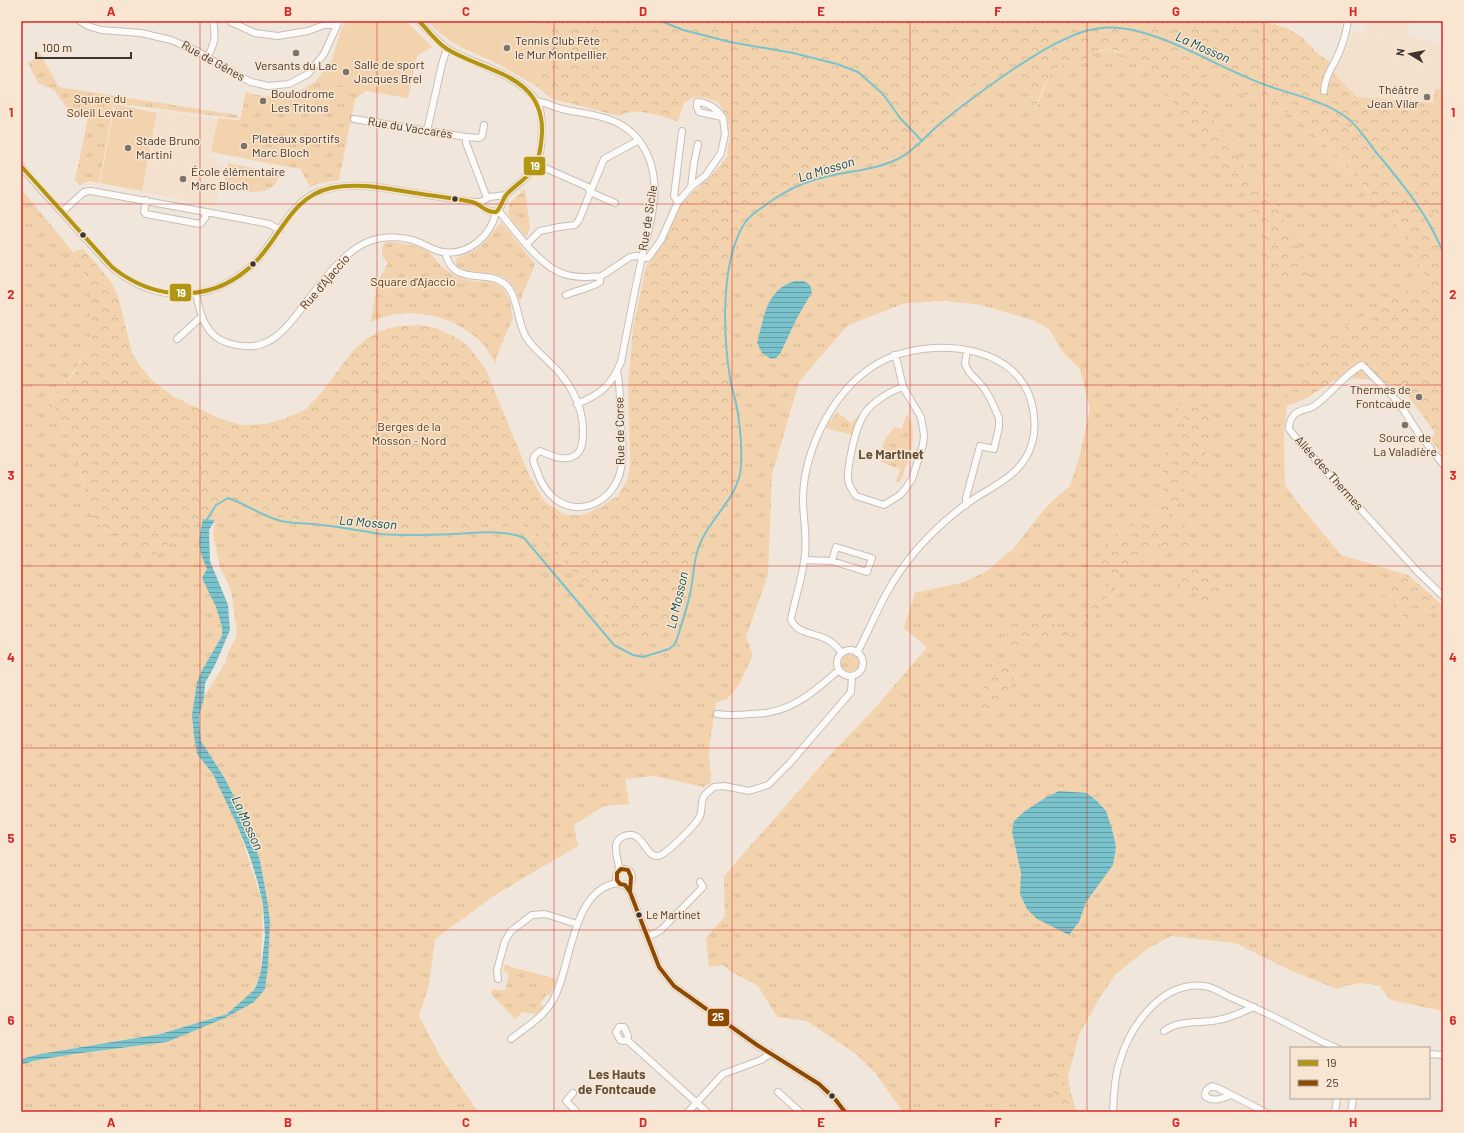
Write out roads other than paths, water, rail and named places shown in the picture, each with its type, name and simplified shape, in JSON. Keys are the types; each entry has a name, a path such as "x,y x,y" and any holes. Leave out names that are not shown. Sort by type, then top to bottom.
{"street":[{"name":"Rue de Gênes","path":"80,21 88,26 101,30 153,35 186,45 235,74 251,82 268,86 289,84 308,74 324,54 338,23"},
{"path":"207,57 215,44 216,36 213,21"},
{"path":"419,21 447,48 508,76 526,90 536,101 542,118 540,150 536,164 588,187 590,192 615,203"},
{"path":"1324,91 1327,75 1338,56 1345,38 1348,21"},
{"path":"231,22 255,33 278,36 308,31 324,25 338,23"},
{"path":"427,131 447,48"},
{"name":"Rue de Sicile","path":"536,101 615,122 625,127 639,140 645,150 650,162 654,181 650,222 642,258 636,256 630,257 600,277 600,282 595,285 566,295"},
{"path":"642,258 648,258 661,240 678,202 691,187 706,175 721,153 725,134 722,117"},
{"name":"Rue du Vaccarès","path":"354,119 479,138 482,136 484,125"},
{"path":"678,202 674,196 682,131"},
{"name":"Rue du Vaccarès","path":"466,137 466,143 486,199"},
{"path":"527,244 540,231 575,225 579,220 604,159 639,140"},
{"path":"691,187 698,144"},
{"name":"Rue d'Ajaccio","path":"196,293 201,317 215,337 223,342 238,346 252,346 266,343 287,326 343,258 369,241 390,238 407,239 445,252 464,250 474,244 485,236 491,227 498,209 506,195 528,176 536,164"},
{"path":"21,166 113,268 146,289 180,295 196,293 221,286 237,277 250,267 266,250 296,207 318,192 340,186 352,186 474,202 494,196 506,195"},
{"path":"62,212 87,191 146,200 269,224 280,230"},
{"path":"494,196 499,200 498,209 527,244 549,267 556,271 574,276 600,277"},
{"path":"486,199 484,205 486,210"},
{"path":"146,200 144,212 146,214 200,224 205,218 206,212"},
{"path":"474,202 490,212 498,209"},
{"path":"445,252 447,260 454,269 462,274 499,280 506,285 514,300 521,328 527,339 537,351 564,376 577,404 597,395 607,386 617,372"},
{"name":"Rue de Corse","path":"577,404 583,422 583,439 580,451 573,457 563,459 540,451 534,455 532,461 538,477 549,493 564,504 578,507 589,506 601,501 614,489 618,481 623,455 620,386 617,372 621,362 642,258"},
{"path":"126,286 127,278"},
{"path":"177,339 201,317"},
{"path":"842,653 828,640 800,630 792,624 791,619 800,584 804,560 806,533 803,500 804,487 810,456 821,429 833,407 854,382 870,369 894,356 916,350 942,347 967,350 989,356 1011,369 1026,389 1031,399 1035,421 1033,442 1029,453 1018,470 997,486 966,505 943,523 906,562 886,595 857,653"},
{"path":"966,505 966,498 980,446 994,449 999,427 999,418 991,400 981,385 969,372 965,364 967,350"},
{"path":"894,356 900,369 903,387 921,417 924,428 923,440 915,471 909,485 900,495 884,505 856,496 848,480 849,464 861,419 878,400 892,390 903,387"},
{"name":"Allée des Thermes","path":"1443,464 1419,434 1399,403 1362,366 1352,370 1321,400 1310,408 1293,415 1289,423 1289,429 1293,434 1417,571 1443,596"},
{"path":"804,560 832,561 867,572 872,558 836,547 832,561"},
{"path":"850,650 857,653 861,656 863,664 859,672 852,676 844,675 839,670 837,663 840,656 842,653 850,650"},
{"path":"718,714 735,716 771,712 784,708 811,693 839,670"},
{"path":"845,1112 835,1099 819,1084 718,1018 674,986 659,967 630,892 622,882 621,869 616,853 616,845 620,838 627,835 638,837 648,851 654,856 658,856 664,853 683,836 698,820 701,814 703,798 714,787 724,786 749,791 768,785 789,764 851,692 852,676"},
{"path":"511,1039 534,1021 552,1002 560,983 577,924 598,891 610,884 622,882 632,878 632,874 628,870 621,869"},
{"path":"648,937 661,930 703,887 700,882"},
{"path":"498,979 497,970 505,941 511,931 532,915 545,914 577,924"},
{"path":"1113,1112 1118,1066 1124,1048 1136,1026 1151,1008 1164,996 1176,991 1205,986 1254,1007 1335,1047"},
{"path":"1164,1031 1184,1022 1218,1020 1239,1014 1254,1007"},
{"path":"627,1040 706,1112"},
{"path":"688,1112 723,1074 761,1060 771,1053"},
{"path":"1430,1054 1443,1055"},
{"path":"778,1092 800,1112"},
{"path":"573,1093 566,1101 578,1112"},
{"path":"1231,1095 1265,1112"},
{"path":"1335,1112 1337,1099"},
{"path":"1351,1112 1353,1099"}],"water":[{"path":"795,281 804,281 810,285 812,292 797,318 780,354 776,358 771,359 762,353 757,343 764,315 772,298 778,291 785,285"},
{"name":"La Mosson","path":"203,519 215,520 209,530 210,561 228,605 230,630 215,665 205,683 204,698 199,717 201,741 224,777 248,824 260,861 270,921 268,967 265,989 254,1002 225,1018 167,1042 74,1054 33,1061 21,1065 21,1059 40,1054 160,1034 227,1014 254,990 257,984 261,971 265,935 263,904 258,883 250,857 238,827 213,774 197,754 194,736 192,715 197,682 202,670 222,636 222,627 216,607 202,578 207,569 201,555 199,544"},
{"path":"1059,791 1087,793 1097,801 1106,811 1116,847 1113,865 1086,902 1079,922 1069,935 1037,919 1027,909 1020,894 1021,873 1012,832 1014,821 1025,811"}],"waterway":[{"path":"661,21 683,30 730,42 793,53 837,64 858,72 883,94 900,118 922,141"},
{"name":"La Mosson","path":"206,521 216,505 228,498 274,519 291,523 316,524 390,535 489,532 516,535 524,538 614,645 633,655 643,657 669,649 674,645 677,639 687,608 699,545 707,530 736,487 741,467 740,435 736,403 730,381 725,319 728,276 732,255 738,237 746,221 771,201 785,192 801,185 833,175 877,167 898,159 910,151 983,90 1009,72 1035,55 1072,36 1088,30 1120,28 1133,30 1166,40 1263,84 1327,106 1337,111 1358,128 1404,187 1422,211 1443,252"}],"place":[{"name":"Tennis Club Fête le Mur Montpellier","path":"507,48"},
{"name":"Versants du Lac","path":"296,53"},
{"name":"Salle de sport Jacques Brel","path":"346,72"},
{"name":"Théâtre Jean Vilar","path":"1427,97"},
{"name":"Boulodrome Les Tritons","path":"263,101"},
{"name":"Plateaux sportifs Marc Bloch","path":"244,146"},
{"name":"Stade Bruno Martini","path":"128,148"},
{"name":"École élémentaire Marc Bloch","path":"183,179"},
{"name":"Thermes de Fontcaude","path":"1419,397"},
{"name":"Source de La Valadière","path":"1405,425"},
{"name":"Le Martinet","path":"639,915"}],"district":[{"name":"Le Martinet","path":"891,454"},
{"name":"Les Hauts de Fontcaude","path":"617,1082"}],"park label":[{"name":"Square du Soleil Levant","path":"100,106"},
{"name":"Square d'Ajaccio","path":"413,282"},
{"name":"Berges de la Mosson - Nord","path":"409,434"}]}
